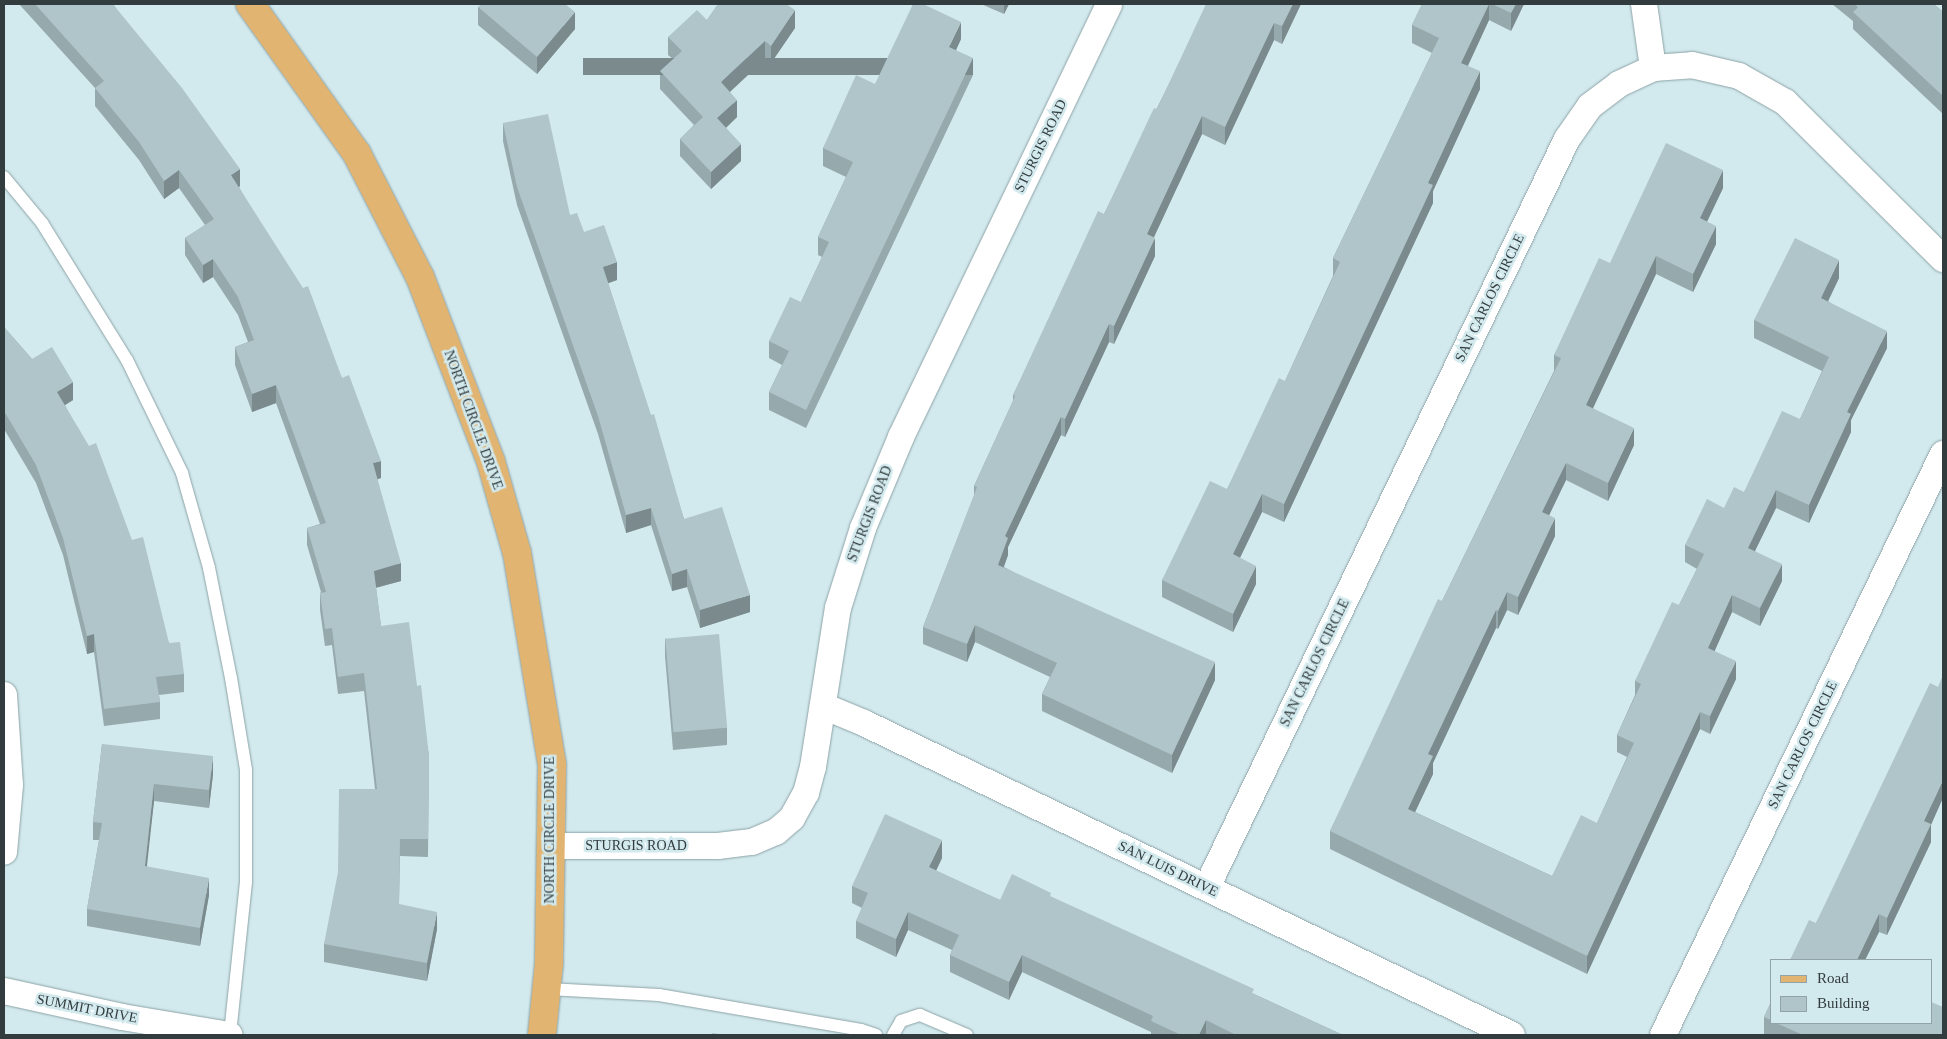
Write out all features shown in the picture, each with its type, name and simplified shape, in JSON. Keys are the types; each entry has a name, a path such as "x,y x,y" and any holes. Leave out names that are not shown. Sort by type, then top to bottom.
{"main road":[{"name":"NORTH CIRCLE DRIVE","path":"250,4 357,154 420,277 491,462 517,554 552,765 553,846 548,989 542,1035"}],"street":[{"name":"STURGIS ROAD","path":"553,846 718,846 752,842 776,832 792,818 806,793 823,706 838,608 863,528 900,438 1109,4"},
{"path":"1644,4 1653,68"},
{"name":"SAN CARLOS CIRCLE","path":"1207,887 1567,139 1590,106 1619,84 1653,68 1692,65 1739,76 1785,102 1943,259"},
{"name":"SAN CARLOS CIRCLE","path":"1663,1035 1943,454"},
{"path":"4,695 10,785 4,852"},
{"name":"SAN LUIS DRIVE","path":"823,706 1207,887 1512,1035"},
{"name":"SUMMIT DRIVE","path":"4,992 122,1017 230,1035"}],"lane":[{"path":"4,177 42,223 127,360 182,474 209,568 232,678 246,770 246,882 230,1035"},
{"path":"548,989 659,995 861,1030 876,1035"},
{"path":"893,1035 901,1021 920,1015 967,1035"}],"building":[{"path":"35,4 113,4 182,88 240,169 231,175 303,288 308,286 342,378 349,375 381,461 373,463 401,563 374,571 381,626 409,622 417,686 421,685 429,756 428,839 400,839 399,904 437,912 427,963 324,944 338,872 339,789 377,789 364,673 338,677 332,628 325,629 320,593 326,592 307,528 326,523 276,385 252,394 235,347 254,340 238,297 213,259 203,265 185,238 214,219 179,170 164,181 139,142 95,88 104,81"},
{"path":"481,4 565,4 575,12 537,57 478,7"},
{"path":"718,4 786,4 795,10 771,46 765,41 721,82 737,100 717,118 741,144 711,172 680,139 703,117 660,71 682,51 668,37 697,10 707,20"},
{"path":"913,4 923,4 961,22 949,47 973,58 806,410 769,392 789,351 769,341 790,297 801,302 829,242 818,237 853,162 823,148 856,75 875,84"},
{"path":"1206,4 1293,4 1282,26 1274,23 1225,127 1202,116 1147,234 1155,238 1114,326 1109,324 1065,419 1061,417 1005,536 1008,538 998,565 1215,662 1172,755 1042,694 1057,663 975,625 967,644 923,627 977,487 974,486 1015,396 1013,395 1098,211 1104,214 1154,108 1157,109"},
{"path":"1422,4 1489,4 1461,63 1480,71 1428,183 1433,185 1284,504 1262,494 1233,554 1256,566 1233,614 1162,580 1210,481 1227,489 1279,378 1285,381 1340,262 1333,258 1439,38 1412,25"},
{"path":"1492,4 1516,4 1511,13"},
{"path":"1854,4 1934,4 1943,12 1943,96 1853,12 1858,7"},
{"path":"548,114 570,215 577,213 584,232 604,225 617,262 603,267 651,415 654,414 684,519 722,507 750,595 700,610 687,569 672,574 651,508 626,515 598,416 517,187 503,123"},
{"path":"1666,143 1723,170 1700,218 1716,226 1693,274 1656,256 1586,405 1634,428 1608,483 1566,463 1542,512 1555,518 1518,597 1507,592 1498,611 1496,610 1428,754 1433,756 1408,809 1552,876 1581,815 1597,823 1634,743 1617,735 1641,684 1635,681 1672,602 1679,605 1704,554 1685,545 1707,499 1724,508 1734,487 1744,492 1782,411 1800,419 1829,357 1754,320 1795,238 1839,260 1821,298 1887,331 1847,412 1851,414 1809,505 1776,490 1748,548 1782,564 1760,608 1732,595 1708,648 1736,661 1710,716 1700,712 1587,956 1330,831 1438,599 1442,601 1561,358 1554,355 1599,258 1610,263"},
{"path":"4,327 32,359 52,347 73,382 57,392 89,446 96,443 132,540 143,537 169,643 180,642 184,674 156,677 160,702 104,709 94,634 87,636 63,538 36,465 4,411"},
{"path":"719,634 727,728 673,732 665,639"},
{"path":"1943,675 1943,780 1924,821 1931,824 1887,918 1879,914 1857,959 1790,959 1809,920 1816,923 1930,683 1938,687"},
{"path":"102,744 213,756 209,790 154,784 145,866 209,878 200,928 87,909 102,823 93,822"},
{"path":"885,814 942,840 929,867 1000,900 1012,874 1051,893 1050,896 1254,989 1252,993 1343,1035 1236,1035 1206,1020 1199,1035 1181,1035 1151,1021 1153,1016 1022,955 1009,982 950,955 959,935 908,912 896,939 856,921 868,893 852,886"},
{"path":"1932,1002 1943,1007 1943,1035 1803,1035 1778,1024 1932,1024"},
{"path":"1770,1004 1770,1020 1764,1017"}]}
